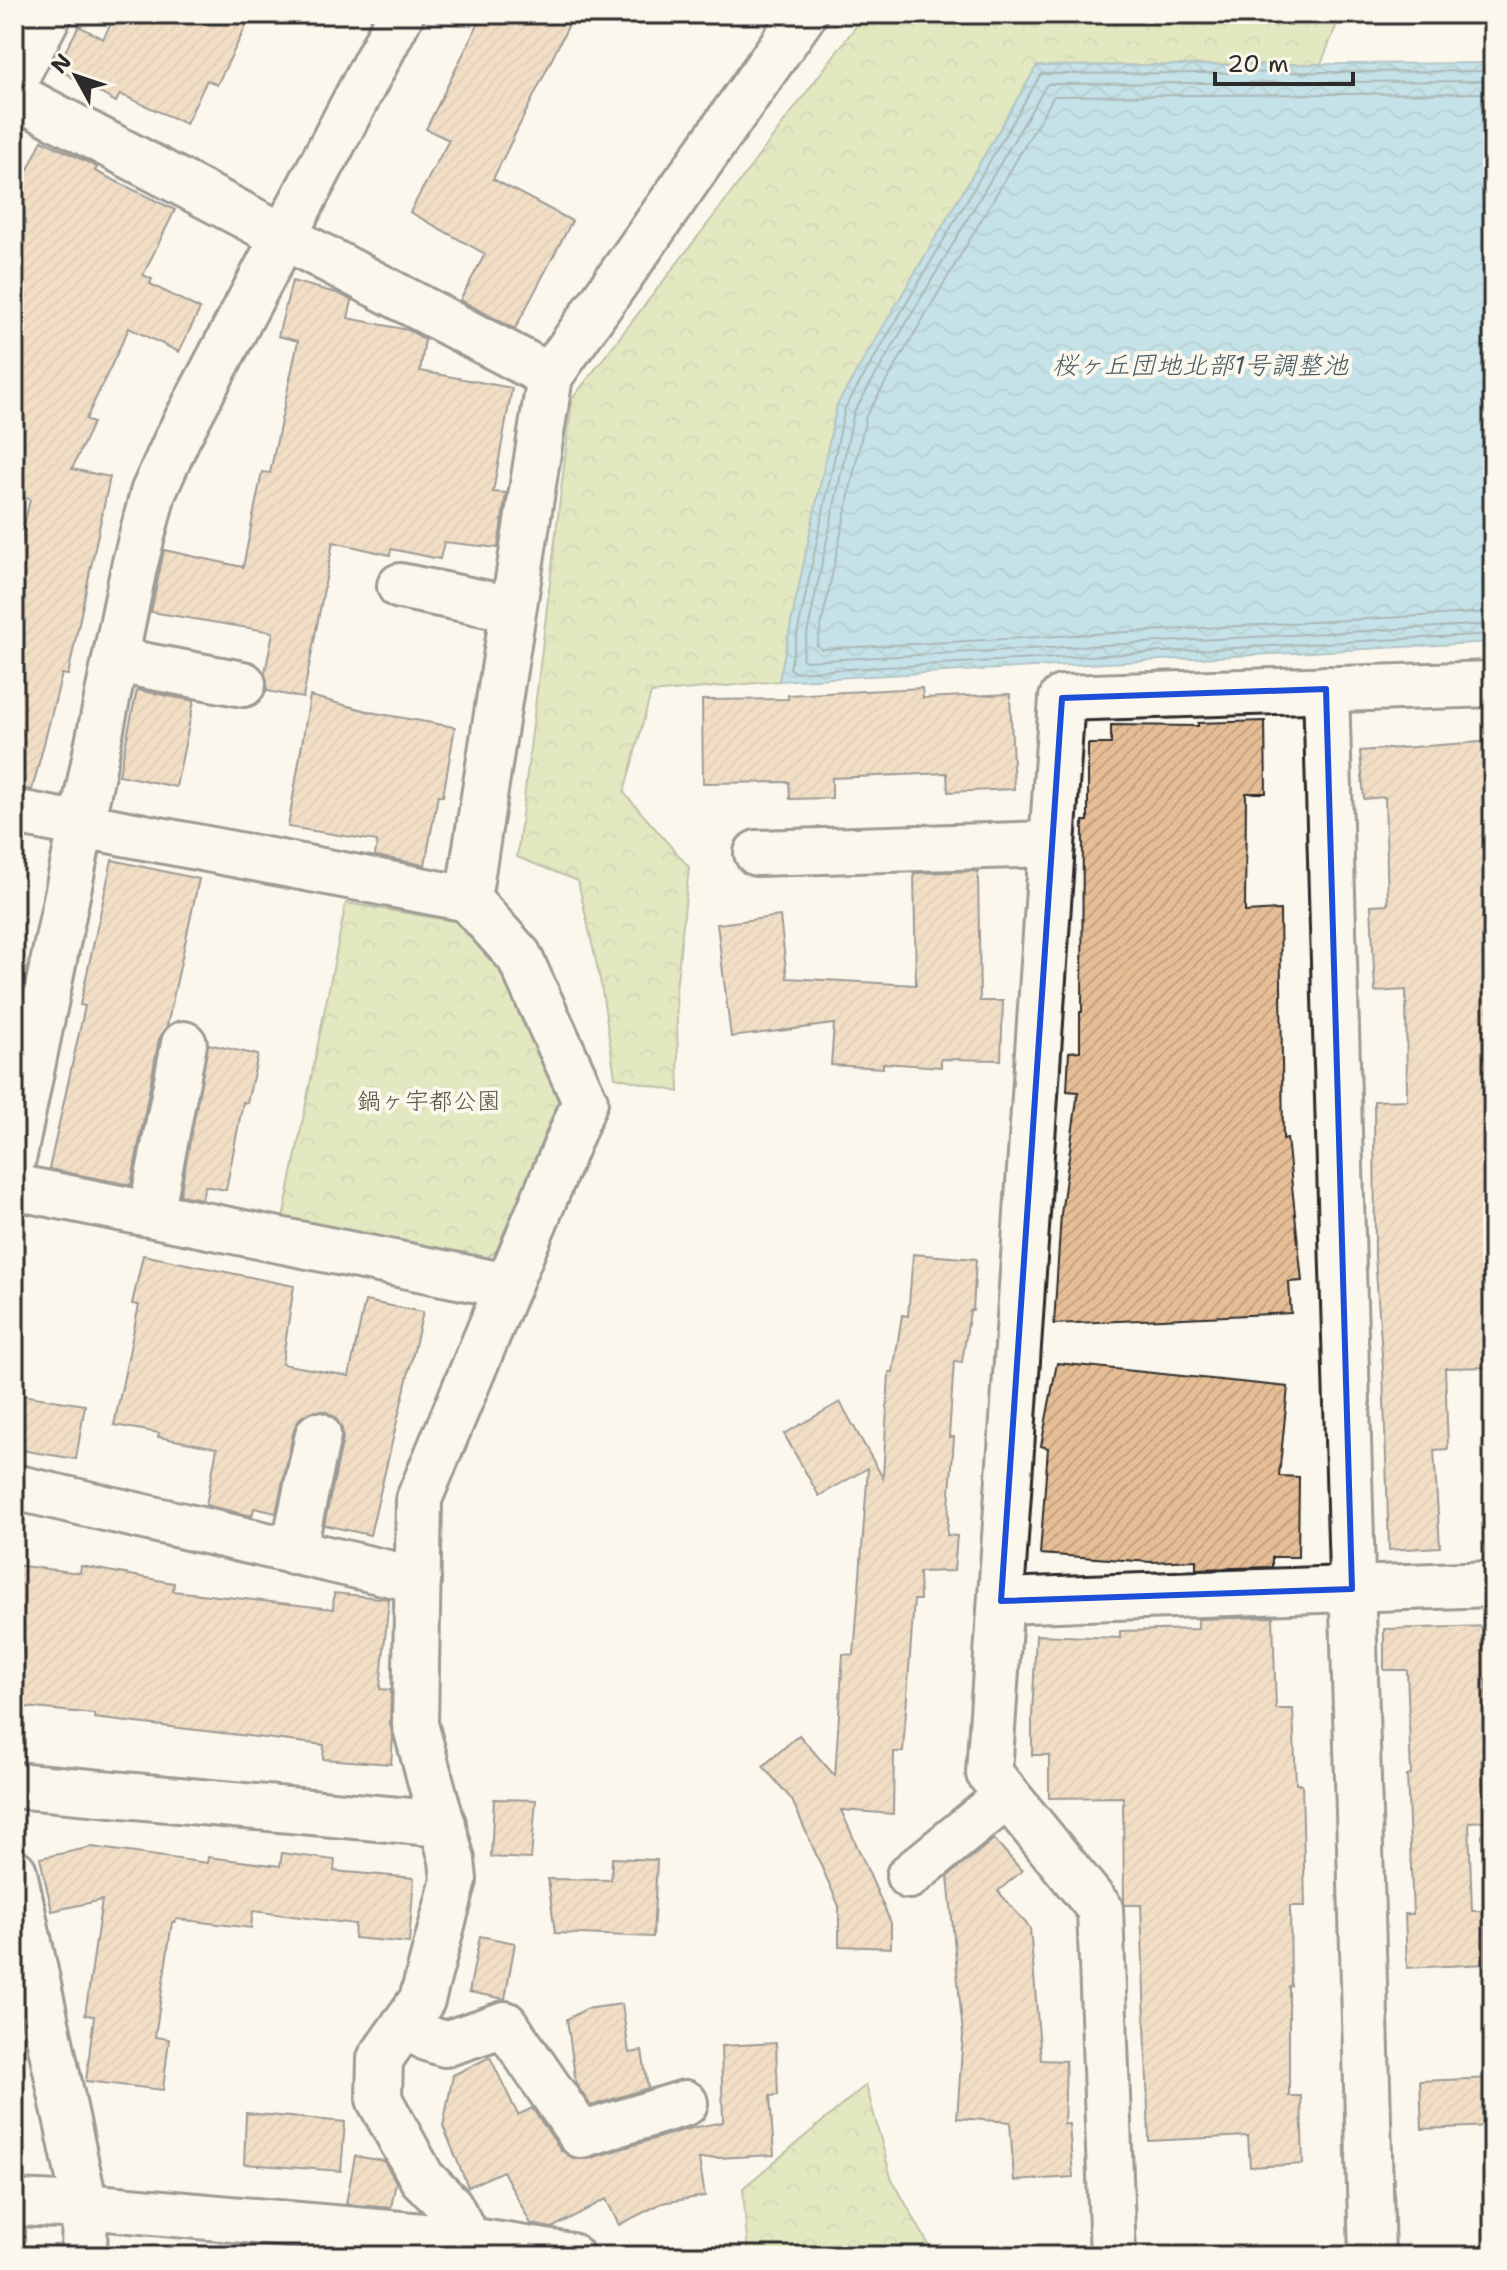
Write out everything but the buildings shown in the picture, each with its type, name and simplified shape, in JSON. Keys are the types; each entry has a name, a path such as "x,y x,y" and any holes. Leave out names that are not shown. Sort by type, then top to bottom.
{"street":[{"path":"14,81 49,14"},
{"path":"14,1155 134,567 153,493 178,437 401,14"},
{"path":"468,899 550,376 804,14"},
{"path":"14,95 550,376"},
{"path":"400,586 513,609"},
{"path":"115,660 243,684"},
{"path":"1113,2256 1100,1909 989,1773 1062,698 1493,684"},
{"path":"1326,689 1372,2256"},
{"path":"14,812 468,899 519,956 585,1101 419,1499 415,1724 443,1824 454,1880 422,2000 380,2059 379,2099 422,2178 450,2206 468,2240"},
{"path":"757,853 1051,844"},
{"path":"151,1214 184,1044"},
{"path":"14,1187 508,1286"},
{"path":"293,1552 318,1435"},
{"path":"14,1487 418,1580"},
{"path":"1001,1601 1493,1584"},
{"path":"14,1785 443,1824"},
{"path":"909,1876 1007,1796"},
{"path":"14,1872 21,1940 85,2206 84,2256"},
{"path":"404,2025 445,2044 505,2024 581,2135 685,2103"},
{"path":"14,2203 85,2206 320,2241 468,2240 571,2256"}],"highlighted area":[{"path":"1326,689 1352,1589 1001,1601 1062,698"}],"green space":[{"path":"865,14 1341,14 1321,64 1037,66 837,405 779,681 651,693 624,793 689,867 676,990 679,1092 615,1077 601,984 578,881 517,857 572,399"},
{"name":"鍋ヶ宇都公園","path":"346,903 454,921 502,966 558,1100 501,1248 480,1262 281,1229"},
{"path":"866,2085 891,2177 935,2256 748,2256 743,2188"}],"water":[{"name":"桜ヶ丘団地北部1号調整池","path":"1493,63 1493,642 779,681 837,405 1037,66"}]}
